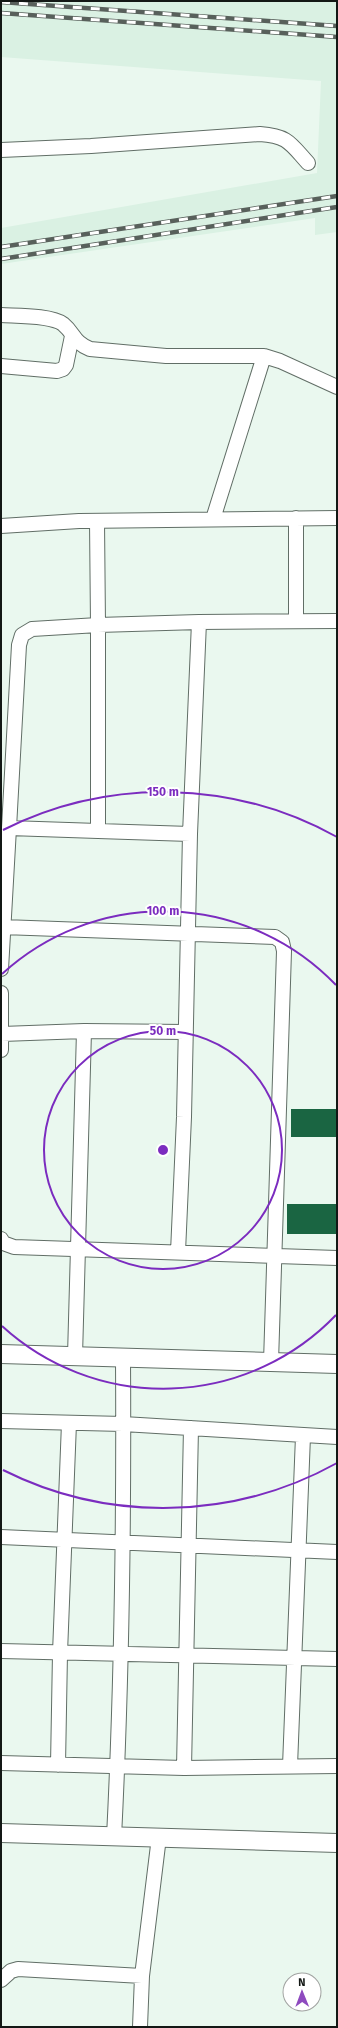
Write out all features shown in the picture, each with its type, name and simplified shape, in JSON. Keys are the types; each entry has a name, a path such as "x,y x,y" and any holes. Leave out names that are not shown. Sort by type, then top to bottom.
{"street":[{"path":"1,150 91,146 260,134 276,135 288,141 308,163"},
{"path":"1,315 54,320 63,324 80,344 90,349 166,356 264,356 280,361 337,387"},
{"path":"1,366 57,371 64,369 72,336"},
{"path":"213,519 264,356"},
{"path":"296,518 296,621"},
{"path":"1,526 97,521 337,518"},
{"path":"97,521 98,831"},
{"path":"1,969 9,828 6,767 19,645 22,635 32,629 98,625 199,622 337,621"},
{"path":"178,1252 186,1032 190,834 199,622"},
{"path":"9,828 190,834"},
{"path":"3,927 275,937 282,942 284,951 271,1362"},
{"path":"1,993 1,1050"},
{"path":"2,1034 84,1031 186,1032"},
{"path":"75,1356 84,1031"},
{"path":"1,1239 3,1243 14,1247 79,1248 337,1258"},
{"path":"1,1354 337,1364"},
{"path":"114,1837 123,1541 123,1357"},
{"path":"1,1421 123,1424 337,1437"},
{"path":"58,1765 60,1653 69,1423"},
{"path":"184,1768 191,1428"},
{"path":"290,1766 303,1436"},
{"path":"1,1537 123,1541 337,1552"},
{"path":"1,1651 337,1659"},
{"path":"1,1763 184,1768 337,1766"},
{"path":"1,1833 337,1842"},
{"path":"140,2027 142,1976 159,1837"},
{"path":"1,1980 11,1971 18,1969 142,1976"}],"shaded area":[{"path":"1,1 337,1 337,232 315,235 315,218 1,264 1,228 317,173 321,81 1,57"}],"building":[{"path":"291,1109 337,1109 337,1137 291,1137"},
{"path":"287,1204 337,1204 337,1234 287,1234"}],"railway":[{"path":"1,2 337,26"},
{"path":"1,13 337,37"},
{"path":"1,247 337,196"},
{"path":"1,259 337,207"}]}
